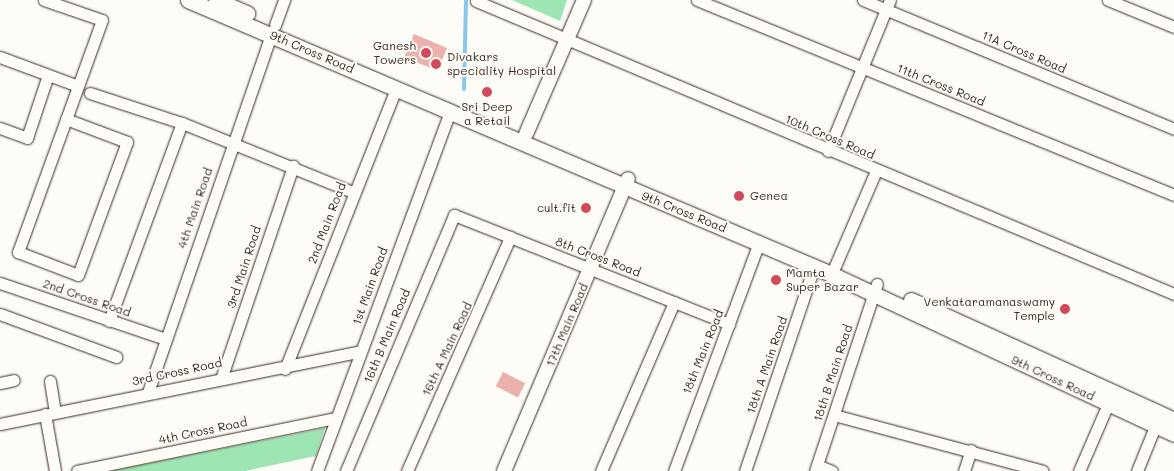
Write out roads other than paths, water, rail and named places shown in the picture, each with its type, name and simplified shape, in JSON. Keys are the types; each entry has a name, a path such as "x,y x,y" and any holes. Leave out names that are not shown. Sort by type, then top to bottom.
{"main road":[{"name":"9th Cross Road","path":"188,0 273,30 526,134 626,184 814,267 875,289 1163,420 1174,434"},
{"name":"9th Cross Road","path":"216,0 273,30 396,88 626,184 835,266 875,289 1108,404 1163,420"}],"street":[{"path":"44,0 102,20 66,119 18,252 78,275 127,142 66,119"},
{"name":"4th Main Road","path":"148,392 232,142 284,0"},
{"path":"526,134 584,0"},
{"name":"11th Cross Road","path":"698,0 1174,196"},
{"name":"11A Cross Road","path":"864,0 888,5 1174,129"},
{"path":"1108,0 1174,27"},
{"name":"10th Cross Road","path":"476,1 828,151 1174,294"},
{"path":"828,151 888,5"},
{"path":"0,57 78,86"},
{"path":"0,128 27,138 48,75"},
{"name":"2nd Main Road","path":"285,369 353,192 396,88"},
{"path":"90,93 118,100 182,123 353,192"},
{"name":"1st Main Road","path":"317,471 450,111"},
{"path":"109,321 182,123"},
{"name":"3rd Main Road","path":"222,376 292,166"},
{"path":"835,266 876,171"},
{"name":"17th Main Road","path":"504,471 592,268 626,184"},
{"name":"8th Cross Road","path":"456,215 729,324"},
{"name":"16th B Main Road","path":"346,471 450,218 456,215"},
{"name":"16th A Main Road","path":"407,471 510,237"},
{"name":"18th Main Road","path":"674,471 759,243"},
{"name":"18th A Main Road","path":"745,471 814,267"},
{"name":"2nd Cross Road","path":"0,283 166,339"},
{"name":"18th B Main Road","path":"816,468 875,289"},
{"path":"601,471 674,302"},
{"path":"0,314 116,356"},
{"name":"3rd Cross Road","path":"0,424 222,376 285,369 361,351"},
{"path":"0,383 14,380"},
{"path":"50,381 50,413 55,471"},
{"path":"1079,471 1108,404"},
{"path":"834,415 971,450 1043,471"},
{"name":"4th Cross Road","path":"77,471 335,418"},
{"path":"1136,471 1163,420"},
{"path":"964,471 971,450"},
{"path":"816,468 832,471"}],"waterway":[{"path":"464,89 466,0"}],"place":[{"name":"Ganesh Towers","path":"426,53"},
{"name":"Divakars speciality Hospital","path":"436,64"},
{"name":"Sri Deep a Retail","path":"487,92"},
{"name":"Genea","path":"739,196"},
{"name":"cult.fit","path":"586,208"},
{"name":"Mamta Super Bazar","path":"776,280"},
{"name":"Venkataramanaswamy Temple","path":"1065,309"}]}
